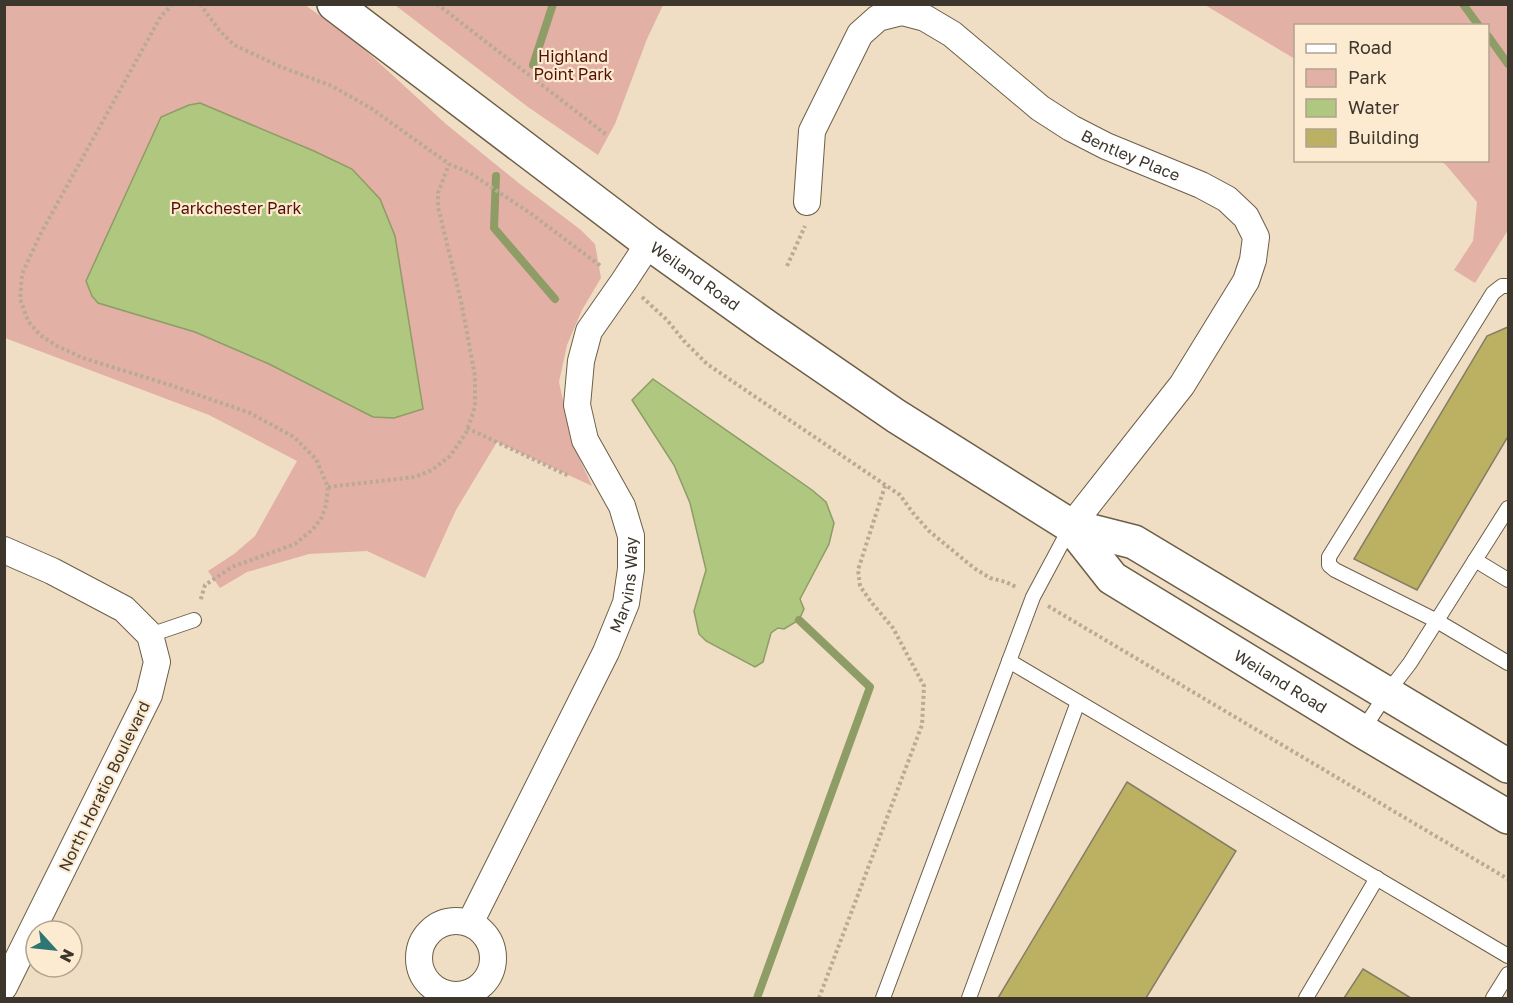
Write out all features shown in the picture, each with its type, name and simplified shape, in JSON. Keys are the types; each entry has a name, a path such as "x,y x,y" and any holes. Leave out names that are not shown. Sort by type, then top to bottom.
{"main road":[{"name":"Weiland Road","path":"334,4 649,243 896,416 1071,526 1134,542 1509,766"},
{"name":"Weiland Road","path":"1071,526 1112,578 1509,818"}],"street":[{"name":"Bentley Place","path":"807,202 812,131 860,34 878,18 902,12 926,18 952,34 1040,108 1071,128 1106,146 1201,185 1227,199 1246,217 1256,237 1253,261 1246,280 1182,385 1071,526"},
{"name":"Marvins Way","path":"470,923 606,652 626,603 632,569 631,536 622,506 585,440 577,405 581,361 589,331 649,243"},
{"path":"4,550 52,571 124,609 150,635"},
{"name":"North Horatio Boulevard","path":"8,974 149,695 157,663 150,635"}],"lane":[{"path":"1509,286 1502,286 1493,293 1329,557 1329,565 1335,570 1437,621 1509,663"},
{"path":"1362,731 1410,663 1509,508"},
{"path":"883,999 1033,597 1071,526"},
{"path":"1475,560 1509,580"},
{"path":"150,635 194,620"},
{"path":"1009,661 1509,956"},
{"path":"969,999 1078,702"},
{"path":"1306,999 1377,878"},
{"path":"1493,999 1509,974"}],"path":[{"path":"173,4 161,16 41,233 22,274 20,299 28,321 40,335 57,346 83,358 250,413 294,436 316,459 328,487 322,517 313,529 295,543 232,567 205,585 194,620"},
{"path":"200,4 219,30 234,45 281,67 332,86 381,115 449,164 470,173 530,213 597,264 624,281 667,320 707,364 900,495 929,531 974,568 990,578 1006,582 1033,597 1509,879"},
{"path":"437,4 608,136"},
{"path":"328,487 415,477 432,470 450,456 466,433 475,407 475,376 438,207 438,194 449,164"},
{"path":"787,266 808,218 807,202"},
{"path":"467,428 569,476"},
{"path":"819,999 922,725 924,686 893,628 860,586 858,570 885,486"}],"green space":[{"name":"Parkchester Park","path":"4,5 305,5 353,39 446,124 581,230 595,244 601,278 582,310 567,345 559,382 572,442 592,486 497,442 456,510 425,578 367,551 309,554 247,572 220,588 208,571 234,554 255,536 297,461 209,415 5,338"},
{"name":"Highland Point Park","path":"395,5 663,5 647,39 615,124 598,155 528,107"},
{"path":"1205,5 1508,5 1508,230 1475,283 1454,270 1473,241 1477,202 1442,162 1489,162 1489,24 1294,24 1294,58"}],"water":[{"path":"200,103 352,169 380,199 395,236 423,409 394,418 373,417 269,364 195,332 98,303 92,296 86,281 161,117 189,105"},
{"path":"653,379 812,490 826,502 834,523 829,544 800,599 804,609 799,620 784,629 778,628 771,633 763,662 755,667 706,641 699,634 694,611 706,570 690,503 674,465 632,400"}],"building":[{"path":"1508,327 1508,438 1417,590 1354,559 1487,336"},
{"path":"1127,782 1236,851 1146,998 998,998"},
{"path":"1363,969 1411,998 1344,998"}],"waterway":[{"path":"533,65 553,4"},
{"path":"1463,4 1478,24"},
{"path":"1489,37 1508,64"},
{"path":"496,176 494,228 555,299"},
{"path":"757,998 870,687 799,620"}]}
